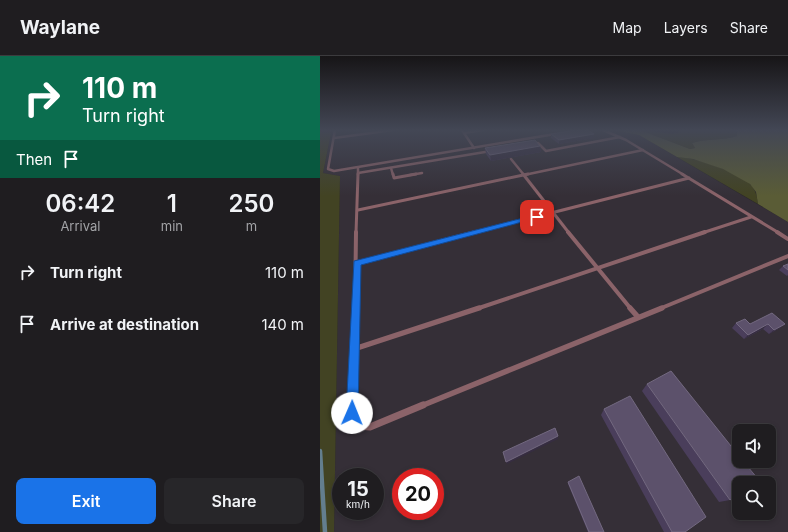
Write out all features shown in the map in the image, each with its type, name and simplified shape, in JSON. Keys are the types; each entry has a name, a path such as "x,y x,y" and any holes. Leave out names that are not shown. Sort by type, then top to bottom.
{"lane":[{"path":"331,152 328,169 334,171 450,152"},
{"path":"358,174 485,152"},
{"path":"358,210 633,152"},
{"path":"647,152 788,239"},
{"path":"511,159 596,268 638,317"},
{"path":"358,168 352,413 357,426 370,427 788,256"},
{"path":"391,168 394,178 422,173"},
{"path":"356,263 689,178"},
{"path":"354,349 751,217"}],"shaded area":[{"path":"327,152 668,152 788,222 788,532 334,532 334,520 384,520 384,468 335,468 340,176 323,173"}],"green space":[{"path":"320,152 327,152 323,173 340,176 335,468 332,468 332,520 334,520 334,532 320,532"},
{"path":"669,152 788,152 788,222 758,204 756,192 750,184 723,169 693,159 677,157"},
{"path":"677,157 705,162 744,179 754,189 758,204"}],"building":[{"path":"488,152 505,152 490,155"},
{"path":"788,264 788,270 783,266"},
{"path":"772,313 785,324 774,330 768,324 748,335 736,323 745,319 750,324"},
{"path":"671,371 732,447 732,468 749,468 756,476 732,476 732,498 730,500 647,384"},
{"path":"630,396 706,517 685,532 672,532 604,409"},
{"path":"555,428 558,436 506,462 503,452"},
{"path":"579,476 604,532 589,532 568,482"}],"waterway":[{"path":"320,451 325,532"}],"route":[{"path":"352,413 356,263 537,217"}]}
